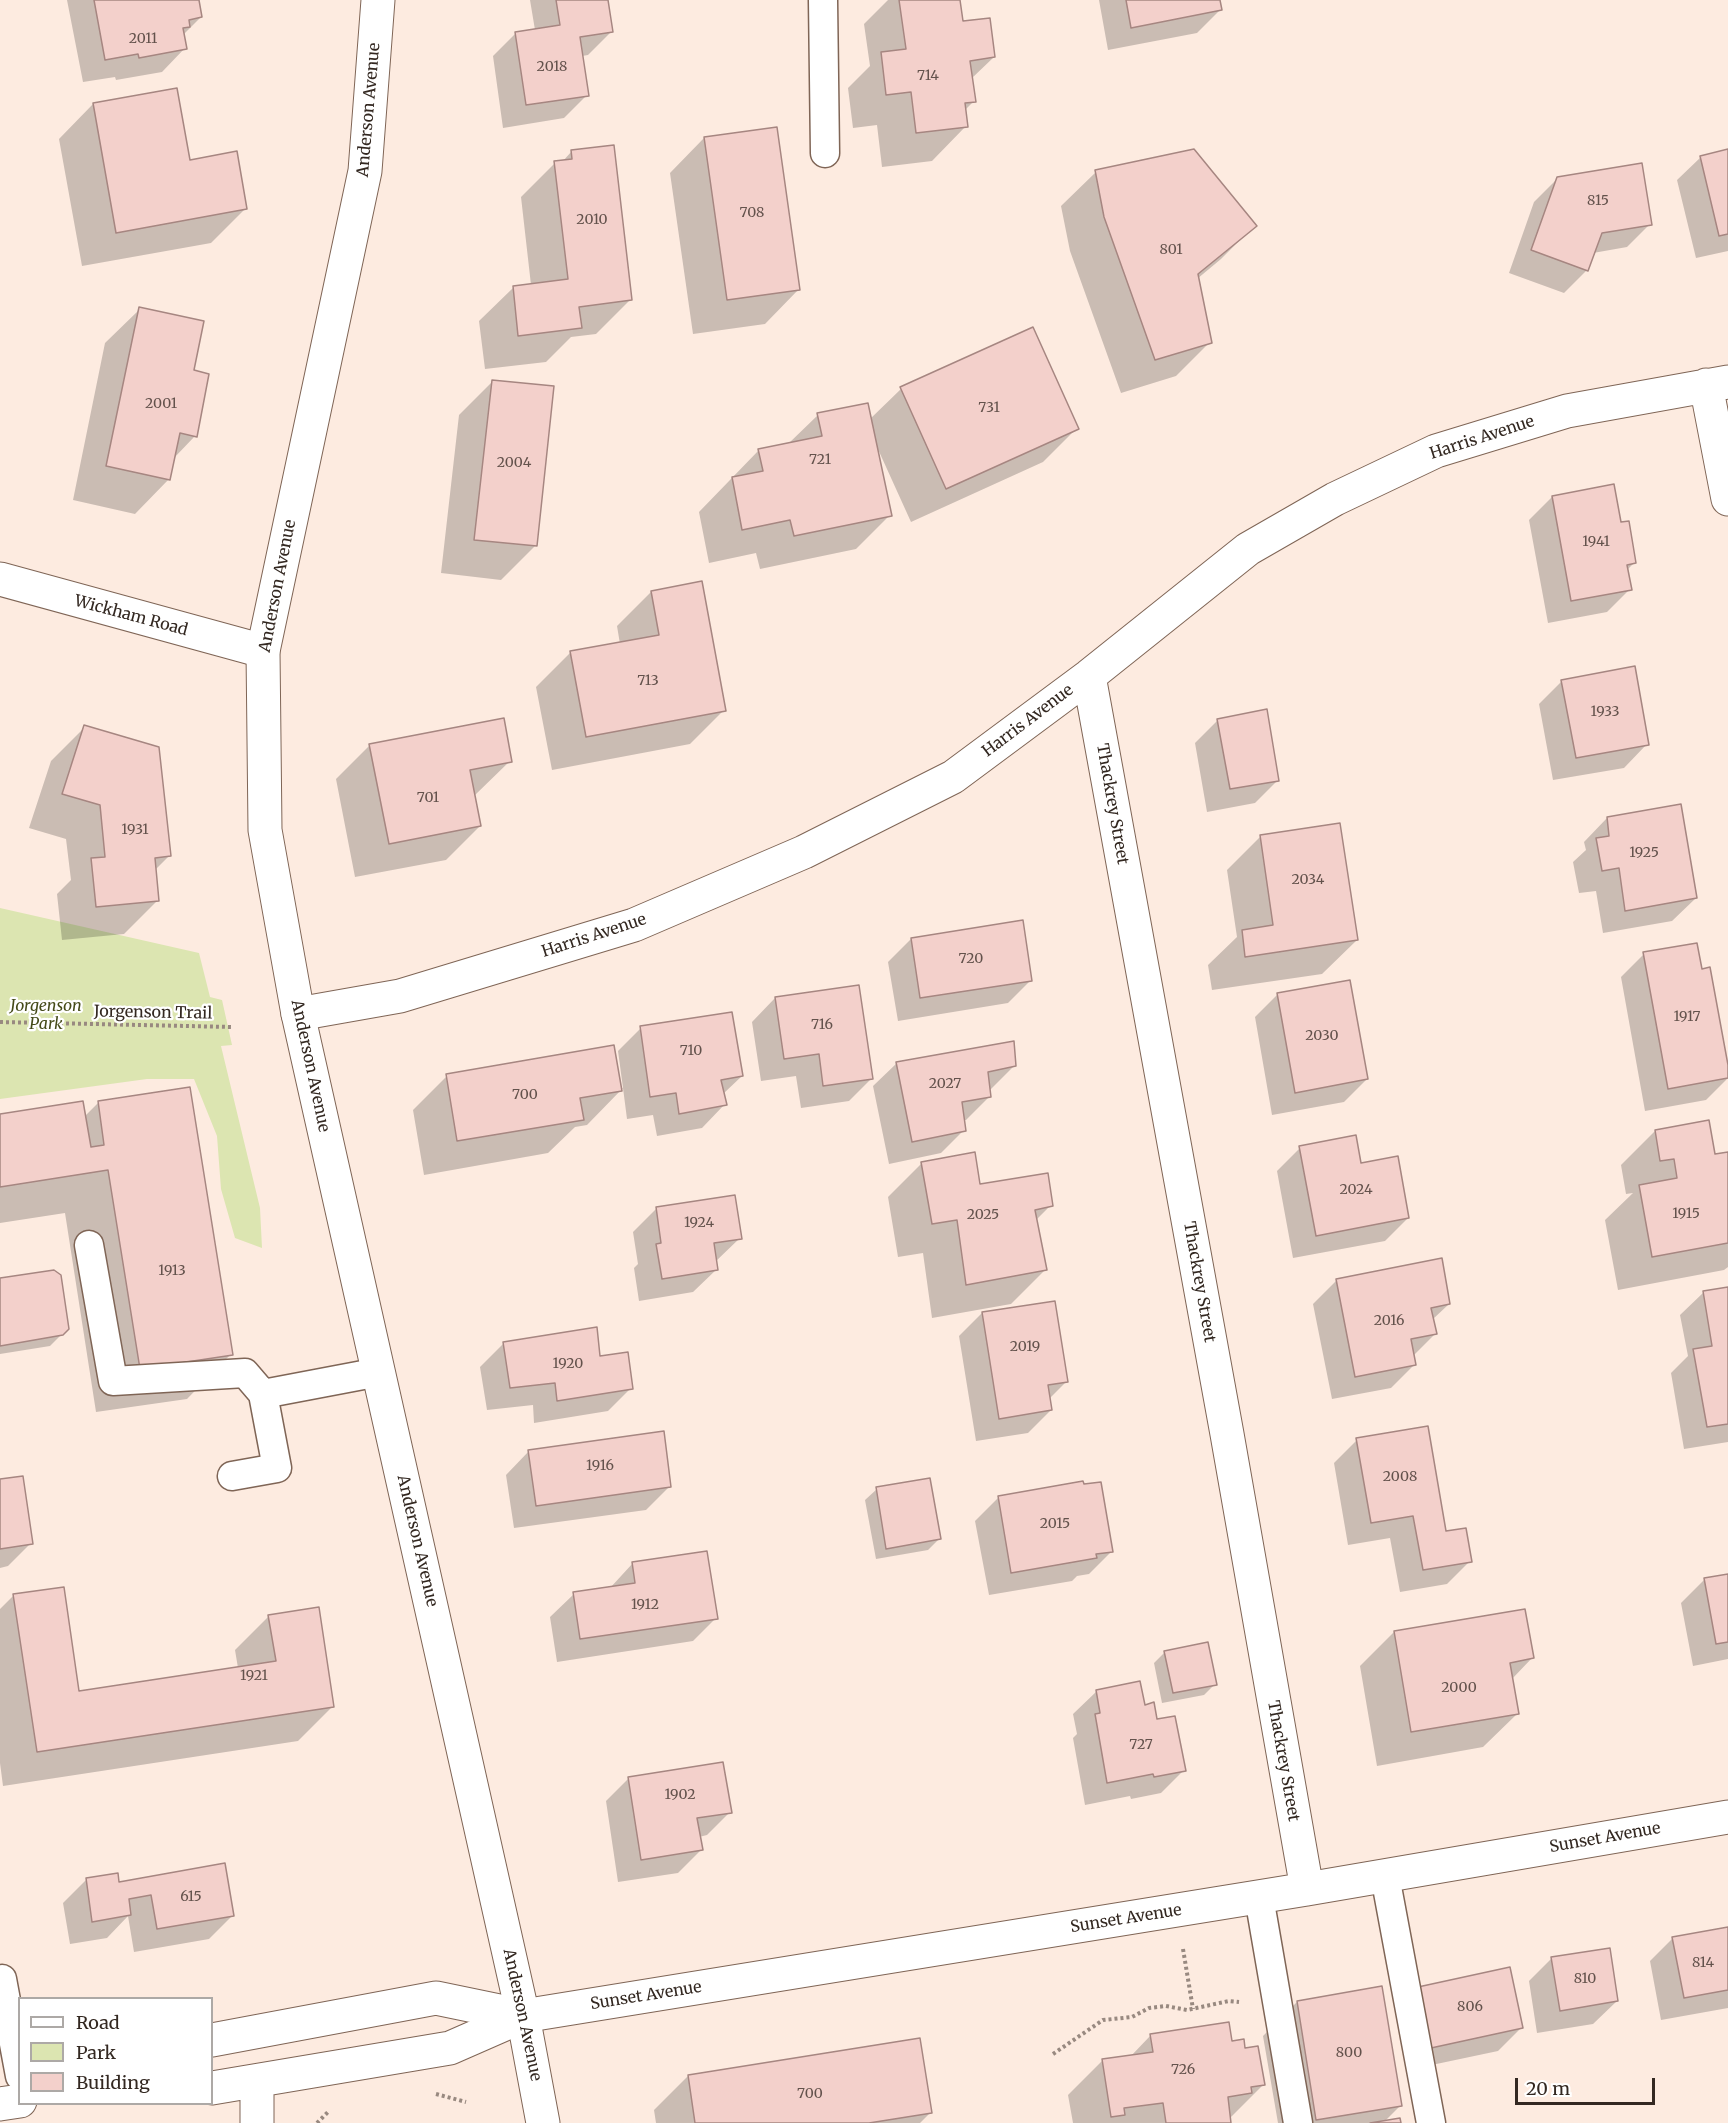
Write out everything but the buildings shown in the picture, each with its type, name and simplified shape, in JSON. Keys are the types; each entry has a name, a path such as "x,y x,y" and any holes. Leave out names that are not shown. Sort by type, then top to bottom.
{"street":[{"name":"Anderson Avenue","path":"378,0 365,171 263,651 265,830 298,1014 523,2016 543,2123"},
{"path":"1717,384 1728,499"},
{"name":"Harris Avenue","path":"298,1014 400,996 634,925 783,861 953,777 1089,676 1248,549 1335,499 1436,451 1567,411 1717,384"},
{"name":"Wickham Road","path":"0,579 263,651"},
{"name":"Thackrey Street","path":"1089,676 1227,1434 1306,1889"},
{"name":"Sunset Avenue","path":"213,2088 450,2048 523,2016 1259,1897 1728,1817"},
{"name":"Sunset Avenue","path":"213,2040 436,1998 523,2016"},
{"path":"257,2082 257,2123"},
{"path":"0,2104 18,2101"}],"lane":[{"path":"823,0 825,153"},
{"path":"89,1245 113,1381 245,1373 263,1394 277,1468 232,1476"},
{"path":"263,1394 378,1372"},
{"path":"1385,1876 1431,2123"},
{"path":"1259,1897 1298,2123"},
{"path":"2,1979 18,2065"}],"path":[{"name":"Jorgenson Trail","path":"0,1022 233,1027"},
{"path":"1182,1946 1193,2009"},
{"path":"1053,2054 1102,2020 1132,2017 1149,2008 1166,2006 1187,2010 1229,2001 1244,2002"}],"green space":[{"name":"Jorgenson Park","path":"0,908 199,953 210,997 222,1000 232,1045 221,1046 260,1208 262,1248 235,1238 221,1189 217,1136 194,1079 147,1079 0,1099"}]}
